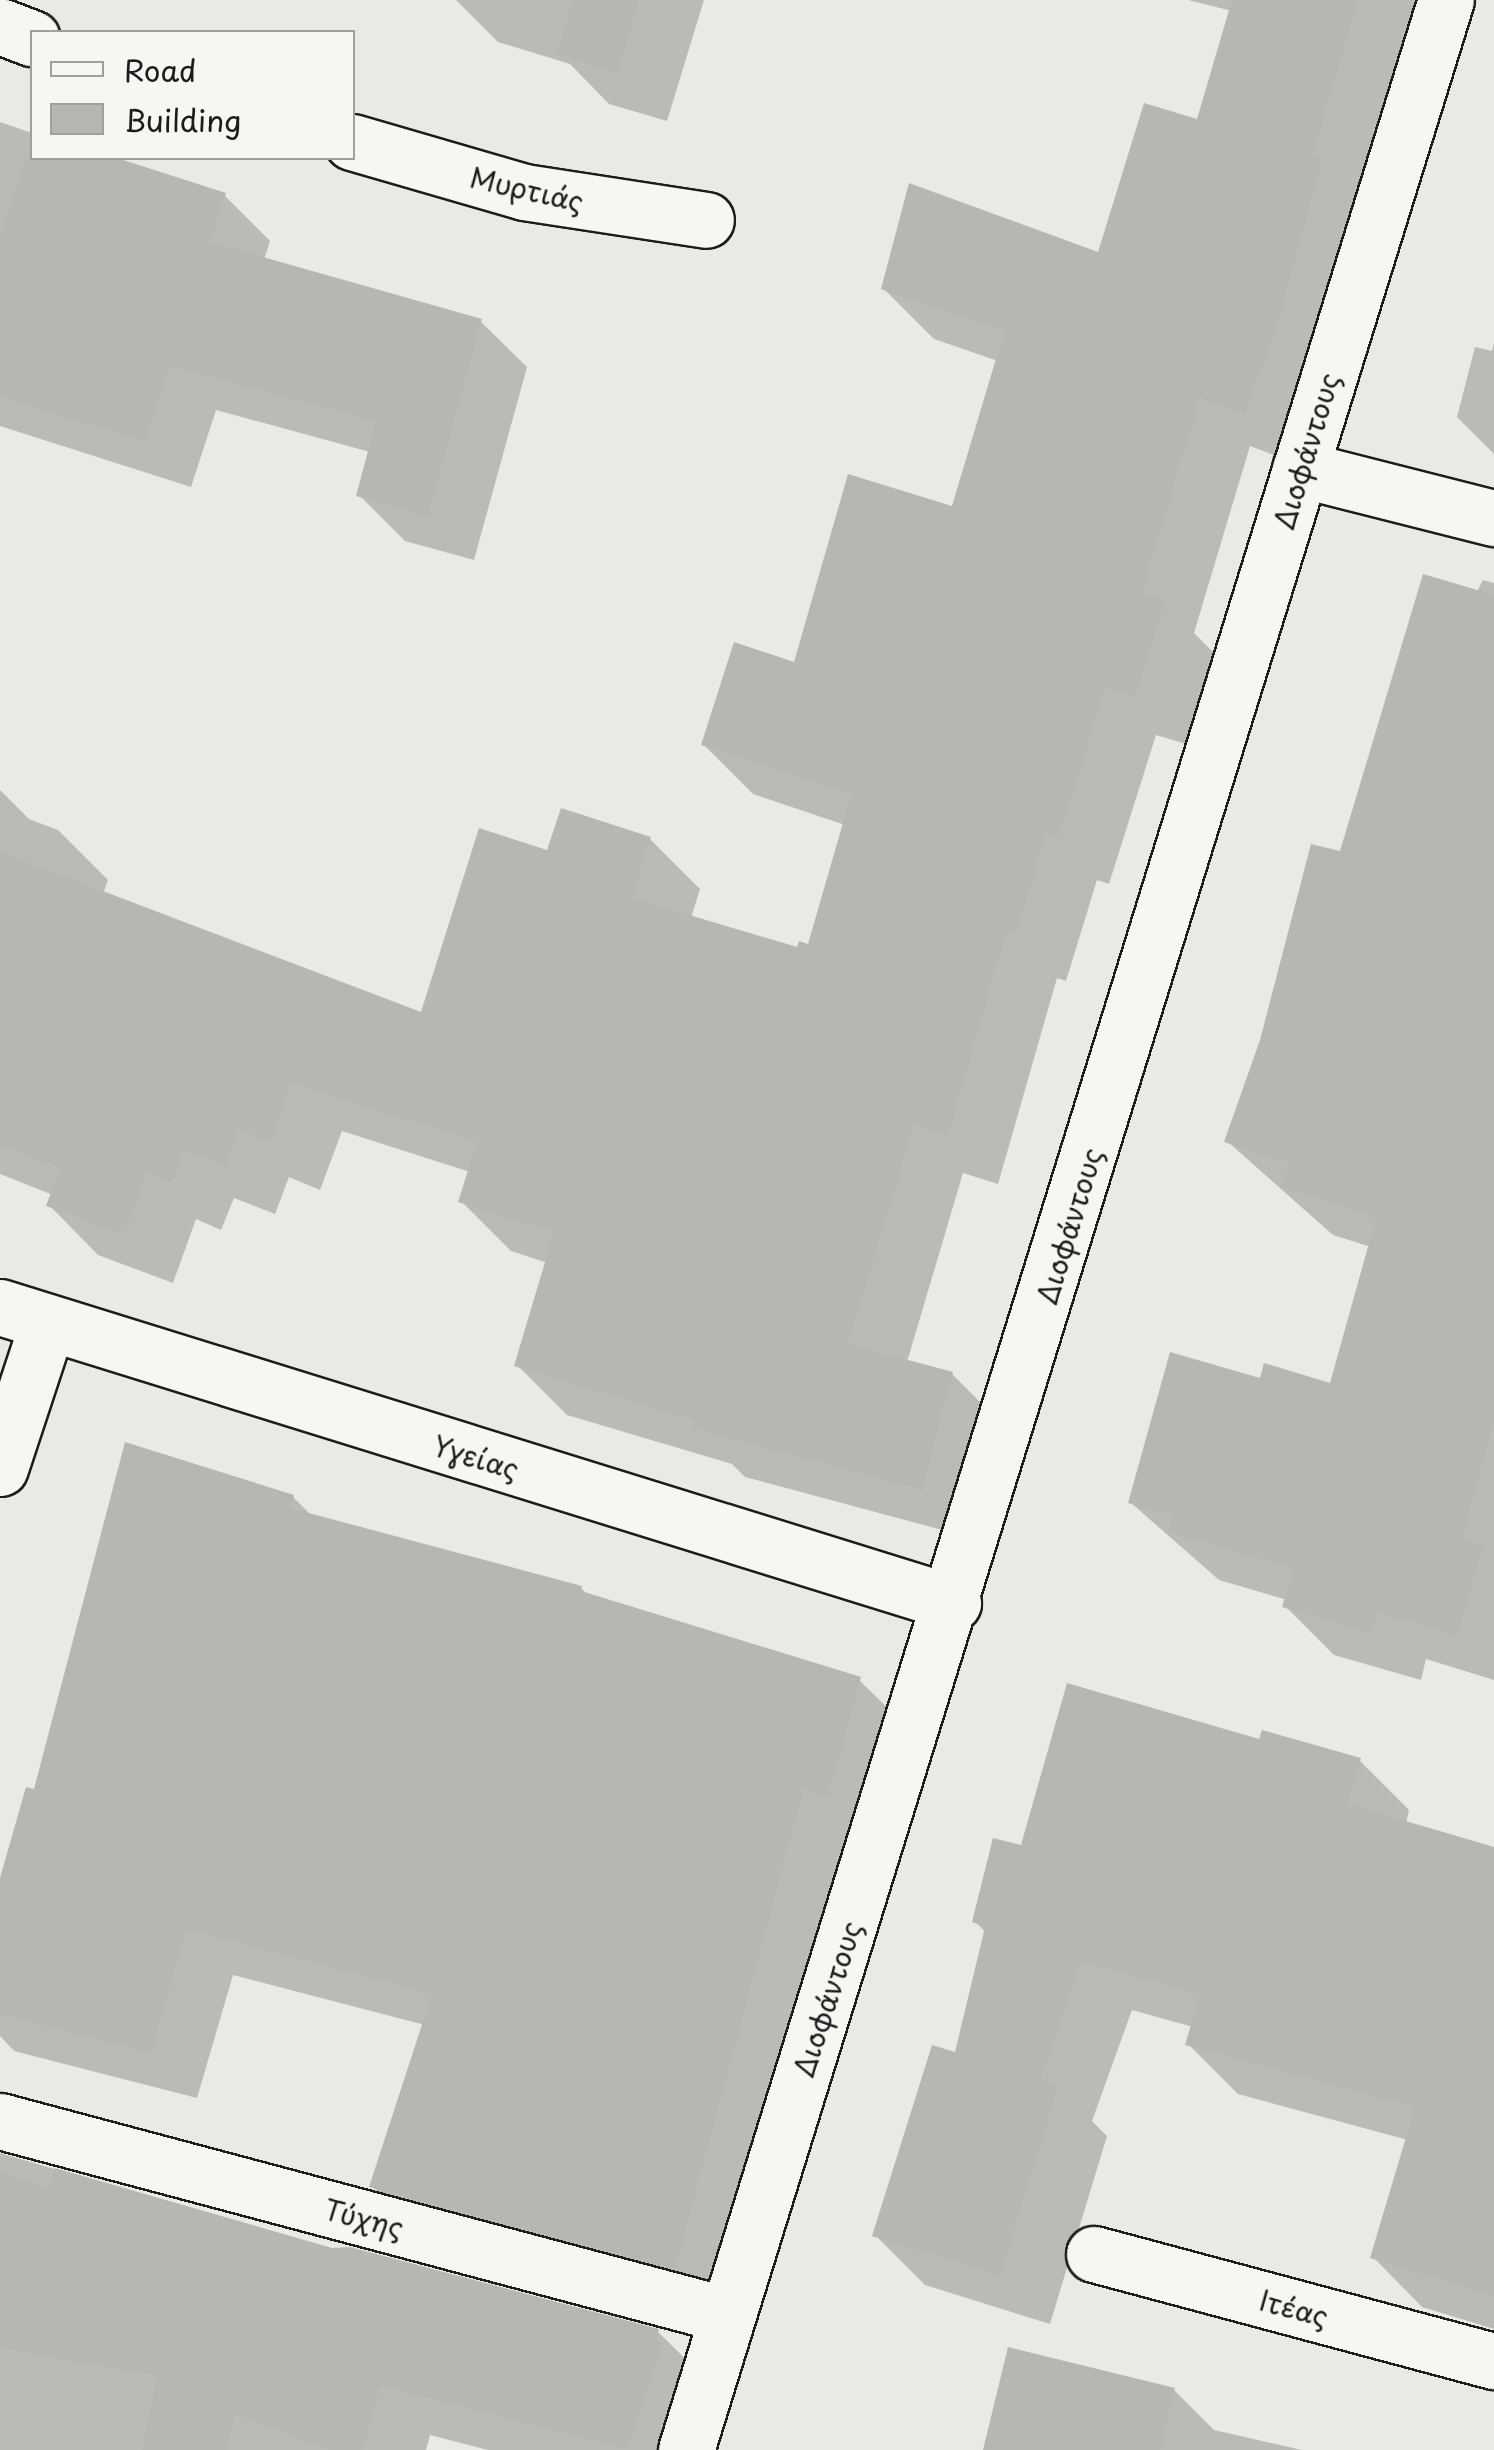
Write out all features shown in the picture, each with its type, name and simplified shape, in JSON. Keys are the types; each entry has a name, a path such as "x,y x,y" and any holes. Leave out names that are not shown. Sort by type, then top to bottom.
{"street":[{"name":"Διοφάντους","path":"686,2450 953,1603 1446,0"},
{"path":"0,26 30,37"},
{"name":"Μυρτιάς","path":"355,143 524,192 706,220"},
{"path":"1300,468 1494,518"},
{"path":"0,1468 24,1316"},
{"name":"Υγείας","path":"24,1316 953,1603"},
{"name":"Τύχης","path":"0,2121 727,2314"},
{"name":"Ιτέας","path":"1094,2254 1494,2361"}],"building":[{"path":"573,0 639,0 617,73 557,54"},
{"path":"1232,0 1358,0 1313,154 1323,157 1279,317 1245,415 1200,398 1142,592 1165,600 1136,696 1106,687 1059,836 1047,832 1016,933 1007,930 948,1136 914,1125 848,1344 953,1372 922,1490 692,1428 694,1420 514,1366 554,1232 458,1202 477,1142 292,1083 270,1142 239,1129 226,1166 184,1150 171,1182 147,1171 124,1235 46,1206 60,1168 0,1145 0,852 421,1012 479,828 547,850 561,808 651,837 632,898 797,947 799,941 808,944 851,795 701,745 734,642 794,662 848,474 952,506 1004,332 881,289 909,183 1098,252 1144,103 1197,119"},
{"path":"27,158 123,160 226,193 210,242 482,319 428,516 356,496 376,421 170,366 145,442 0,396 0,240"},
{"path":"1423,574 1494,595 1494,1422 1461,1540 1483,1546 1457,1636 1377,1612 1372,1633 1282,1607 1293,1568 1168,1532 1172,1515 1128,1503 1170,1352 1260,1378 1264,1363 1330,1383 1376,1218 1281,1187 1290,1163 1224,1142 1260,1040 1311,844 1340,851"},
{"path":"125,1442 294,1495 290,1508 582,1586 581,1591 861,1677 828,1797 804,1788 675,2269 369,2187 432,1994 186,1929 151,2053 0,2014 0,1878 26,1787 34,1789"},
{"path":"1067,1683 1259,1739 1262,1730 1361,1758 1348,1804 1494,1847 1494,2296 1370,2258 1415,2107 1185,2045 1200,1994 1082,1962 1040,2079 1059,2084 1000,2275 872,2236 932,2045 955,2052 985,1927 972,1922 993,1838 1021,1845"},
{"path":"55,2168 332,2248 350,2247 659,2329 656,2341 662,2343 628,2449 380,2386 363,2450 330,2450 235,2414 227,2450 142,2450 157,2376 0,2348 0,2172 48,2189"},
{"path":"1008,2347 1175,2388 1160,2450 983,2450"}]}
